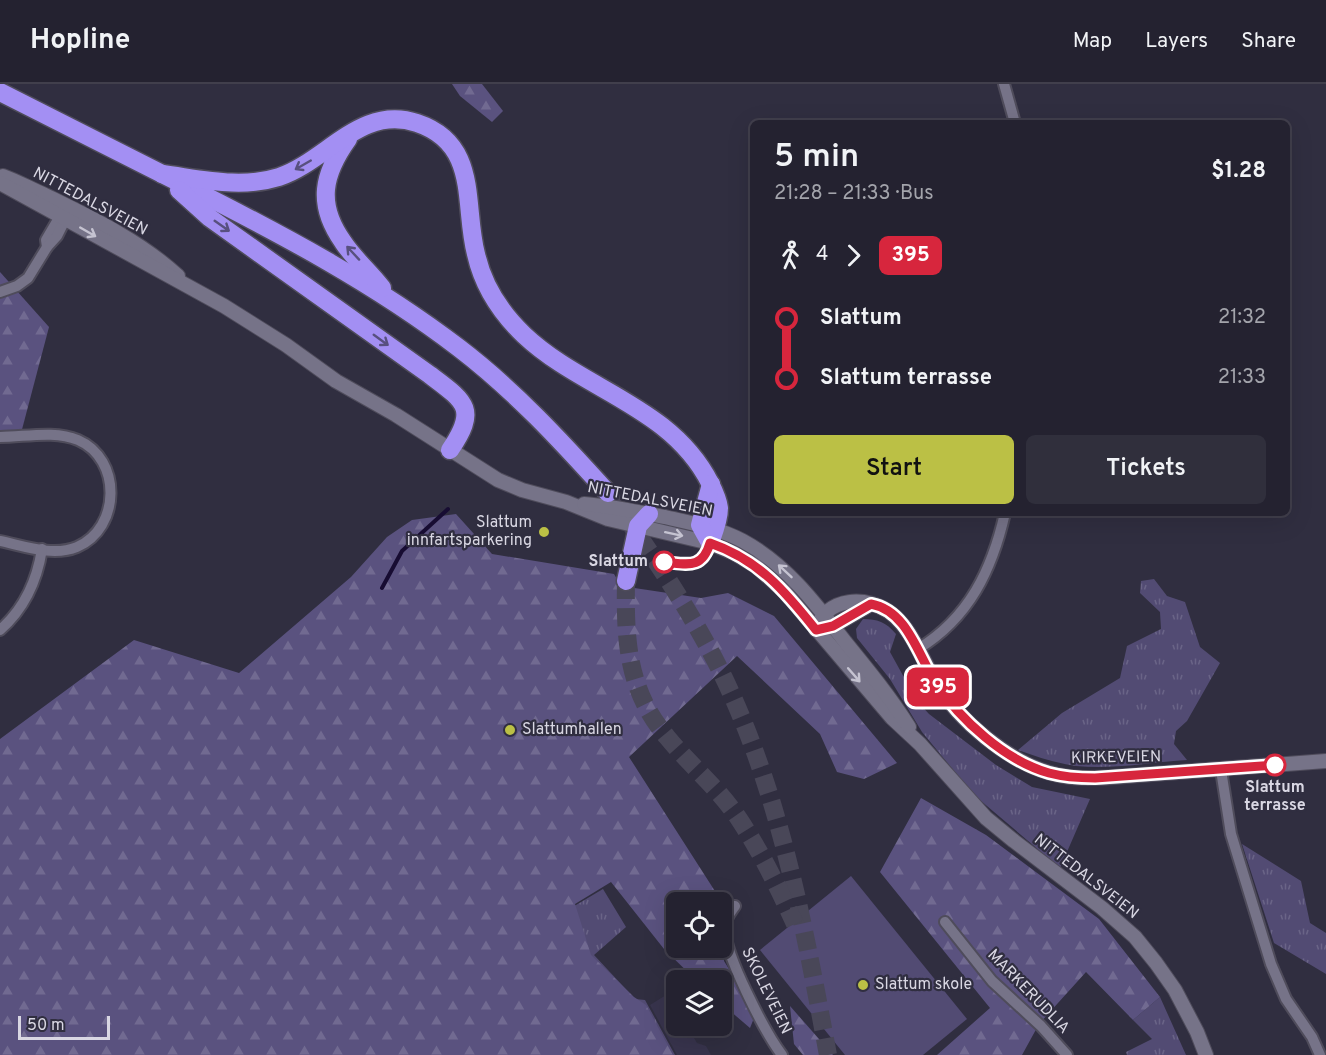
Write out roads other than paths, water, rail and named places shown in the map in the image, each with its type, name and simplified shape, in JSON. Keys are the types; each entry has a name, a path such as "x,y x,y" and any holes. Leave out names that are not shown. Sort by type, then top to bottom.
{"highway":[{"path":"0,92 300,246 390,298 460,349 498,381 559,439 608,493"},
{"path":"162,174 236,183 270,179 301,166 352,132 376,121 399,119 424,125 445,140 464,169 475,254 486,283 502,310 524,335 548,354 662,425 693,456 711,484 708,532"},
{"path":"352,132 330,167 326,190 328,209 343,243 372,274 390,298"},
{"path":"162,174 210,218 451,392 462,404 466,422 450,450"},
{"path":"626,581 643,520"}],"main road":[{"name":"NITTEDALSVEIEN","path":"0,175 165,275 189,286 274,337 336,381 387,409 489,475 510,486 566,502 611,506 643,520 708,532 747,544 776,563 798,583 880,686 920,744"},
{"name":"NITTEDALSVEIEN","path":"0,183 65,214"},
{"name":"NITTEDALSVEIEN","path":"643,520 708,532 761,570 790,598 892,718 920,744 986,818 1102,908 1135,937 1175,990 1206,1055"},
{"name":"KIRKEVEIEN","path":"824,614 850,600 882,607 897,618 934,680 961,715 1002,748 1036,768 1059,776 1095,778 1221,770 1326,760"},
{"path":"816,630 833,626 871,604"},
{"path":"816,630 824,614"}],"street":[{"path":"1004,84 1014,120"},
{"path":"0,292 10,290 22,283 33,272 47,248 46,240 65,214"},
{"path":"0,437 46,435 76,439 87,445 105,466 110,478 111,505 100,528 89,540 76,547 59,551 0,541"},
{"path":"918,650 938,636 968,605 992,560 1004,516"},
{"path":"0,630 18,612 27,598 40,562 42,549"},
{"path":"1221,770 1231,834 1271,964 1286,999 1312,1037 1320,1055"},
{"name":"SKOLEVEIEN","path":"735,906 727,917 726,940 739,974 782,1055"},
{"name":"MARKERUDLIA","path":"945,922 992,981 1041,1026 1067,1055"}],"waterway":[{"path":"382,588 402,551 448,509"}],"tunnel":[{"path":"608,493 685,606 712,654 744,723 776,816 800,910 828,1055"},
{"path":"626,581 628,644 636,683 644,701 667,737 723,797 739,819 755,844 795,924"}],"place":[{"name":"Slattum innfartsparkering","path":"544,532"},
{"name":"Slattum","path":"664,562"},
{"name":"Slattumhallen","path":"510,730"},
{"name":"Slattum terrasse","path":"1275,765"},
{"name":"Slattum skole","path":"863,985"}]}
